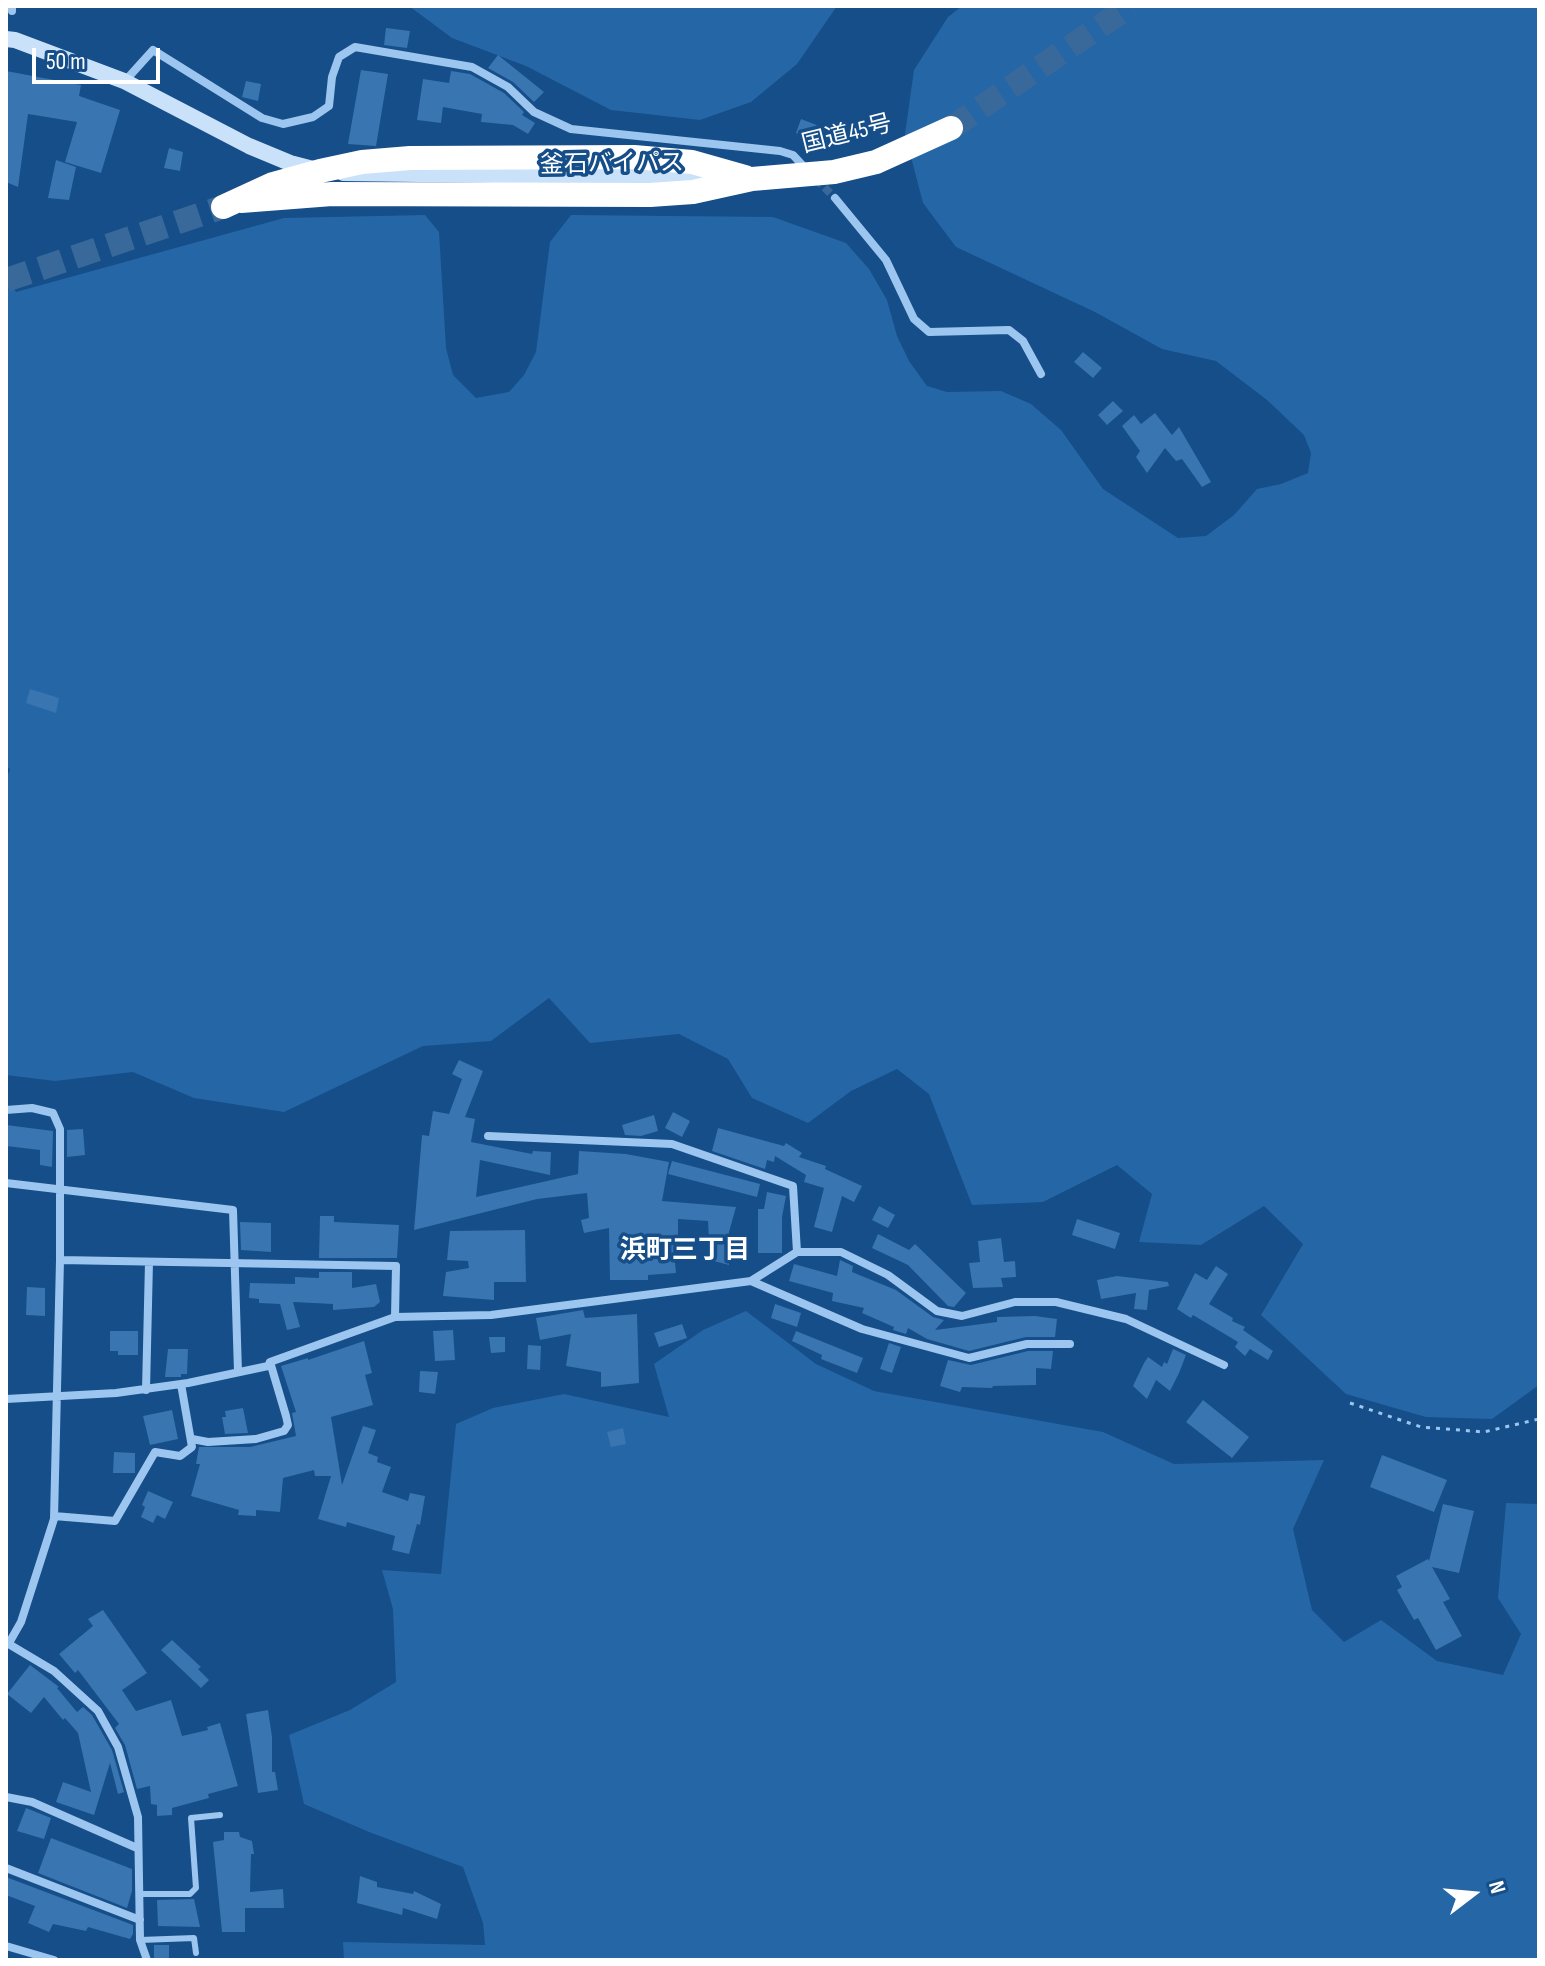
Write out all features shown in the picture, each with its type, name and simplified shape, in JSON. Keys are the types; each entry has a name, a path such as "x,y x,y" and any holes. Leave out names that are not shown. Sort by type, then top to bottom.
{"highway":[{"name":"国道45号","path":"752,179 834,172 876,162 951,128"},
{"name":"釜石バイパス","path":"634,157 692,162 752,179 693,192 650,195 332,194 232,204 273,184 362,162 410,158 634,157"}],"street":[{"path":"6,39 124,81 249,146 290,163 331,173 752,179"},
{"path":"124,81 153,50 262,118 283,124 313,117 329,106 332,77 339,57 355,47 472,67 508,87 534,112 571,129 780,151 793,155 810,172"},
{"path":"835,198 886,260 914,319 929,332 1009,330 1023,341 1041,374"},
{"path":"6,1110 32,1108 53,1113 60,1129 54,1516 21,1622 8,1643 54,1671 98,1711 118,1747 138,1817 140,1940 147,1960"},
{"path":"488,1136 672,1144 793,1186 797,1252"},
{"path":"6,1183 233,1210 238,1372"},
{"path":"6,1399 146,1390 268,1366 270,1362 395,1317 491,1315 751,1281 797,1252 841,1252 888,1275 937,1311 962,1316 1015,1302 1056,1302 1126,1319 1224,1365"},
{"path":"60,1260 396,1266 395,1317"},
{"path":"146,1390 149,1262"},
{"path":"751,1281 862,1329 969,1358 1027,1344 1070,1344"},
{"path":"192,1439 208,1442 256,1439 284,1431 288,1425 270,1362"},
{"path":"54,1516 115,1521 155,1452 180,1456 192,1447 181,1384"},
{"path":"6,1797 32,1802 137,1848"},
{"path":"6,1868 140,1920"},
{"path":"6,1946 54,1960"}],"lane":[{"path":"139,1894 190,1894 196,1888 191,1818 220,1815"},
{"path":"140,1940 194,1938 196,1953"}],"path":[{"path":"1350,1403 1421,1427 1484,1432 1539,1419"}],"shaded area":[{"path":"409,6 837,6 797,64 751,102 700,120 611,110 526,66 452,38"},
{"path":"962,6 1539,6 1539,1385 1492,1419 1426,1417 1346,1394 1261,1315 1303,1244 1264,1206 1201,1245 1139,1242 1152,1194 1117,1165 1043,1202 972,1205 929,1094 897,1069 851,1091 808,1123 752,1098 728,1059 679,1034 590,1043 549,998 491,1041 423,1046 284,1112 194,1098 133,1072 55,1081 6,1075 6,778 10,770 6,764 6,275 16,292 284,218 425,215 439,232 446,348 453,375 476,398 509,392 524,375 536,352 550,242 571,215 773,217 846,243 869,269 887,300 897,336 909,361 927,386 947,392 1001,391 1031,404 1061,430 1103,489 1178,538 1206,536 1234,515 1257,489 1281,484 1308,473 1311,453 1304,435 1267,400 1216,361 1162,349 1095,312 956,247 923,203 905,134 914,70 948,17"},
{"path":"746,1311 816,1364 874,1391 1103,1432 1174,1464 1324,1460 1293,1529 1312,1610 1344,1642 1381,1620 1437,1661 1503,1675 1521,1634 1498,1598 1506,1503 1539,1504 1539,1960 344,1960 343,1942 485,1945 483,1923 463,1867 304,1804 289,1735 350,1710 396,1682 393,1609 382,1570 441,1574 456,1424 493,1408 564,1394 669,1417 654,1364 703,1330"}],"building":[{"path":"386,28 410,31 407,48 384,45"},
{"path":"498,55 544,92 534,102 513,82 488,68"},
{"path":"361,70 388,74 376,146 348,144"},
{"path":"6,71 81,85 79,96 120,110 101,173 65,162 77,122 28,114 18,187 6,182"},
{"path":"451,71 470,74 504,93 524,112 522,115 535,123 528,134 513,125 481,122 482,114 443,107 441,123 417,120 423,79 449,83"},
{"path":"246,81 261,84 258,101 242,97"},
{"path":"801,119 827,129 822,143 796,133"},
{"path":"169,148 183,152 180,171 164,168"},
{"path":"56,160 76,167 69,200 48,198"},
{"path":"1083,352 1102,368 1093,378 1074,362"},
{"path":"1113,401 1123,411 1107,425 1098,415"},
{"path":"1155,413 1172,435 1179,427 1211,482 1202,487 1182,459 1176,461 1165,448 1147,473 1136,457 1140,451 1122,426 1134,415 1141,424"},
{"path":"30,689 59,698 56,713 26,703"},
{"path":"459,1060 483,1071 465,1117 475,1119 471,1142 532,1154 533,1151 551,1152 550,1175 480,1160 476,1197 578,1174 579,1151 626,1154 669,1162 662,1201 736,1207 729,1232 729,1265 710,1260 708,1221 678,1219 678,1251 674,1251 676,1273 648,1275 648,1280 610,1280 609,1228 584,1233 581,1220 589,1218 587,1193 537,1199 414,1230 422,1135 429,1136 433,1111 449,1114 462,1079 452,1074"},
{"path":"673,1112 690,1121 682,1137 665,1128"},
{"path":"654,1115 658,1131 641,1136 625,1135 622,1125"},
{"path":"6,1125 53,1131 52,1167 40,1165 40,1150 6,1146"},
{"path":"718,1128 784,1146 786,1143 802,1153 799,1157 826,1166 825,1169 862,1186 854,1202 842,1196 832,1232 814,1227 824,1188 804,1182 806,1175 775,1156 774,1162 767,1160 765,1169 712,1151"},
{"path":"83,1129 85,1155 67,1157 67,1130"},
{"path":"672,1161 760,1184 757,1197 668,1174"},
{"path":"767,1192 786,1196 782,1217 782,1253 758,1253 758,1209 764,1209"},
{"path":"879,1206 895,1215 888,1228 872,1220"},
{"path":"320,1216 334,1216 334,1222 399,1225 397,1258 319,1258"},
{"path":"1077,1219 1120,1233 1115,1249 1072,1235"},
{"path":"240,1222 271,1223 271,1252 241,1250"},
{"path":"525,1230 526,1282 494,1282 494,1300 443,1296 446,1272 469,1268 468,1261 447,1260 450,1231"},
{"path":"878,1234 909,1250 915,1244 966,1293 954,1307 948,1306 908,1265 872,1248"},
{"path":"1001,1238 1004,1262 1015,1261 1016,1277 1001,1278 1003,1287 973,1288 969,1263 980,1262 978,1241"},
{"path":"840,1260 853,1266 852,1272 896,1290 933,1317 944,1320 935,1330 997,1322 997,1317 1035,1316 1057,1319 1055,1337 1026,1337 969,1351 927,1339 908,1328 906,1334 893,1330 894,1327 862,1313 864,1308 832,1301 833,1293 789,1281 794,1264 837,1276"},
{"path":"1216,1266 1228,1274 1209,1304 1233,1318 1232,1321 1245,1327 1243,1330 1273,1351 1268,1360 1250,1349 1245,1356 1235,1347 1238,1342 1177,1309 1195,1273 1207,1280"},
{"path":"319,1272 352,1272 352,1288 376,1284 380,1302 374,1307 333,1310 333,1304 293,1302 300,1327 287,1330 280,1304 259,1303 259,1299 249,1298 250,1283 295,1284 295,1277 319,1278"},
{"path":"1117,1276 1168,1282 1169,1286 1149,1290 1147,1310 1134,1309 1136,1293 1101,1299 1097,1280"},
{"path":"27,1287 45,1288 45,1316 26,1315"},
{"path":"775,1304 801,1313 797,1327 771,1318"},
{"path":"583,1310 585,1318 637,1314 639,1383 601,1387 601,1372 566,1366 571,1334 540,1340 536,1318"},
{"path":"682,1324 687,1338 659,1347 654,1333"},
{"path":"453,1330 455,1360 435,1361 433,1331"},
{"path":"110,1331 138,1331 138,1355 118,1355 118,1351 110,1351"},
{"path":"796,1331 863,1358 857,1373 821,1359 822,1355 792,1341"},
{"path":"489,1337 505,1337 505,1352 491,1353"},
{"path":"364,1341 372,1373 365,1375 373,1405 331,1417 342,1485 363,1426 376,1430 368,1453 378,1457 377,1462 391,1467 382,1492 408,1501 410,1493 425,1496 420,1525 417,1524 409,1554 392,1550 395,1536 347,1522 346,1527 318,1519 331,1476 315,1476 314,1470 283,1478 280,1512 256,1510 256,1516 238,1515 239,1510 191,1496 200,1464 196,1464 199,1447 250,1447 296,1436 292,1413 296,1412 281,1366"},
{"path":"889,1343 901,1347 892,1373 880,1369"},
{"path":"528,1345 541,1346 540,1370 527,1369"},
{"path":"168,1349 188,1349 187,1374 165,1377"},
{"path":"1173,1349 1186,1355 1170,1391 1156,1380 1147,1399 1133,1386 1144,1363 1148,1357 1162,1367 1164,1362 1167,1364"},
{"path":"1028,1351 1053,1351 1051,1369 1036,1368 1036,1385 962,1387 960,1392 940,1386 948,1360 971,1365"},
{"path":"420,1371 438,1372 435,1394 419,1392"},
{"path":"1203,1400 1249,1437 1232,1458 1186,1422"},
{"path":"243,1408 248,1433 225,1434 222,1417 226,1417 225,1411"},
{"path":"172,1410 178,1439 150,1445 143,1416"},
{"path":"623,1428 626,1444 611,1447 607,1432"},
{"path":"114,1452 135,1453 135,1473 113,1473"},
{"path":"1382,1455 1447,1480 1434,1512 1370,1487"},
{"path":"148,1491 173,1502 165,1519 157,1515 153,1523 141,1517"},
{"path":"1443,1504 1474,1511 1459,1573 1432,1567 1450,1599 1443,1602 1462,1636 1436,1650 1397,1590 1402,1587 1396,1576 1429,1561"},
{"path":"103,1610 147,1673 122,1690 136,1711 171,1700 182,1736 208,1730 207,1727 220,1723 238,1786 172,1808 172,1815 157,1816 157,1805 151,1804 150,1786 137,1789 125,1745 115,1728 119,1724 78,1670 75,1673 59,1654 93,1626 88,1619"},
{"path":"172,1640 201,1667 198,1669 209,1680 201,1688 161,1650"},
{"path":"30,1665 59,1687 77,1712 83,1707 92,1715 112,1750 124,1792 118,1794 110,1763 94,1815 56,1802 63,1782 91,1792 78,1733 44,1697 31,1713 7,1694"},
{"path":"268,1710 272,1772 275,1772 278,1790 258,1793 246,1714"},
{"path":"26,1808 51,1818 44,1839 17,1831"},
{"path":"224,1832 239,1832 240,1837 252,1841 254,1854 251,1854 250,1892 283,1889 284,1908 245,1908 245,1932 222,1932 213,1842 224,1840"},
{"path":"51,1838 132,1869 132,1891 127,1908 38,1873"},
{"path":"360,1876 377,1882 377,1887 413,1894 414,1891 441,1904 437,1919 403,1908 402,1915 357,1903"},
{"path":"6,1877 133,1925 133,1934 130,1939 88,1927 86,1931 53,1924 49,1932 28,1923 35,1906 6,1895"},
{"path":"194,1899 200,1927 158,1926 157,1900"},
{"path":"154,1945 169,1945 169,1959 154,1959"}],"tunnel":[{"path":"951,128 1130,6"},
{"path":"816,179 835,198"},
{"path":"6,280 223,207"}],"district":[{"name":"浜町三丁目","path":"685,1251"}]}
